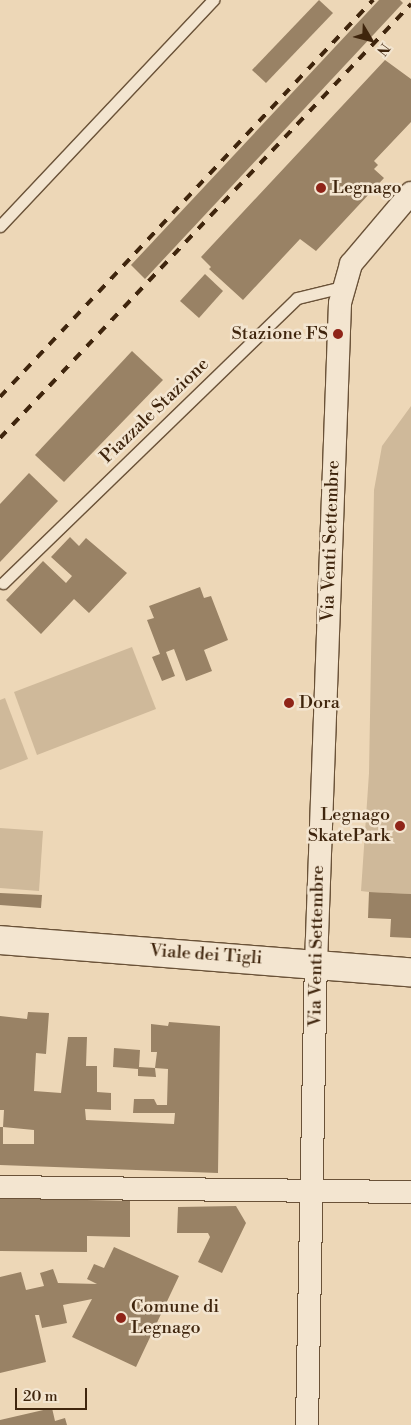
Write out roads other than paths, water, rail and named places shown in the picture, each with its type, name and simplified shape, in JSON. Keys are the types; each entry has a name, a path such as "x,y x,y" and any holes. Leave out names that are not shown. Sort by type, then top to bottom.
{"street":[{"path":"342,287 359,252 411,193"},
{"name":"Via Venti Settembre","path":"307,1425 314,1191 316,964 338,334 342,287"},
{"name":"Viale dei Tigli","path":"0,940 411,972"},
{"path":"0,1187 411,1192"}],"lane":[{"path":"0,226 213,0"},
{"name":"Piazzale Stazione","path":"3,583 297,298 342,287"}],"railway":[{"path":"0,397 373,0"},
{"path":"0,438 411,4"}],"place":[{"name":"Legnago","path":"321,188"},
{"name":"Stazione FS","path":"338,334"},
{"name":"Dora","path":"289,703"},
{"name":"Legnago SkatePark","path":"400,826"},
{"name":"Comune di Legnago","path":"121,1318"}]}
